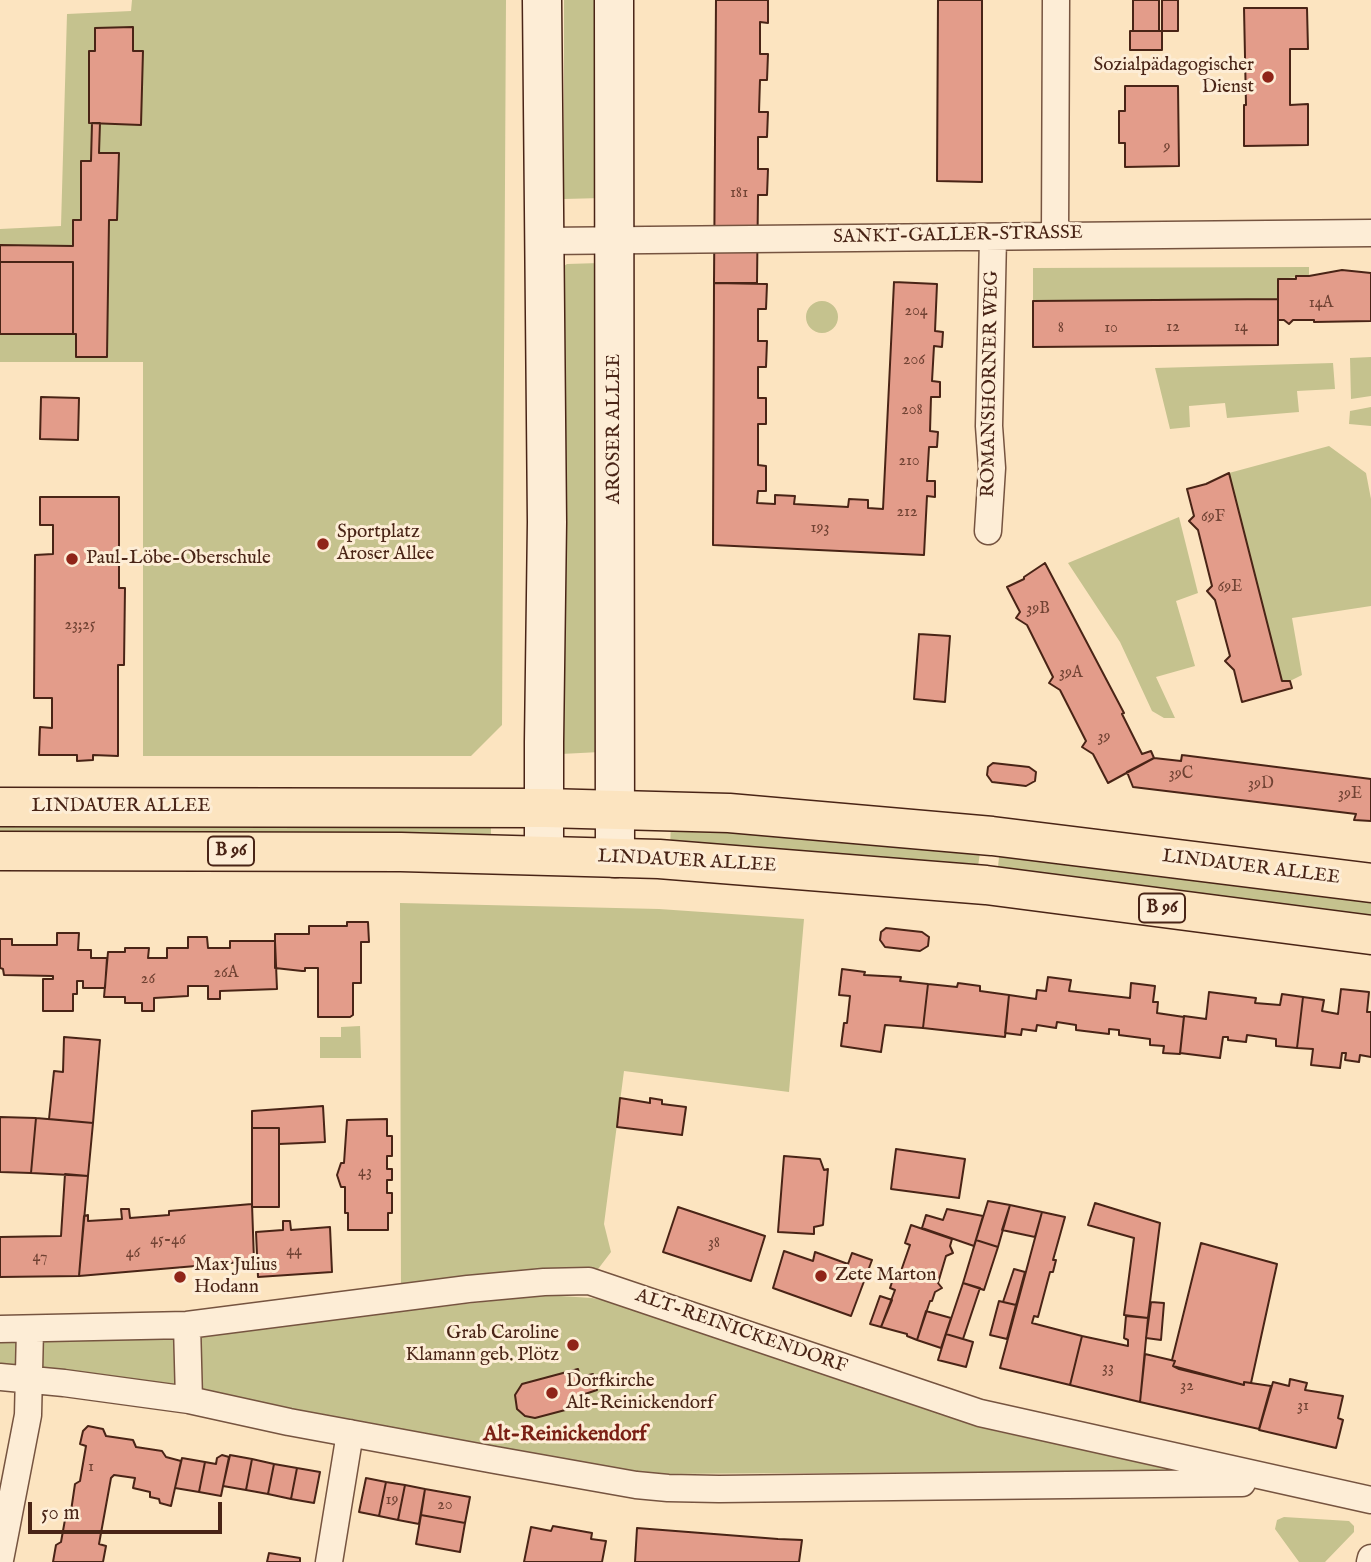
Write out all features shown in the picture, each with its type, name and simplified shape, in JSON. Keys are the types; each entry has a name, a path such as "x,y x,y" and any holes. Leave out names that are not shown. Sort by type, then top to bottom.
{"main road":[{"path":"542,0 547,509 544,855"},
{"name":"AROSER ALLEE","path":"614,0 615,858"},
{"name":"LINDAUER ALLEE","path":"0,807 545,808 755,815 970,833 1371,883"},
{"name":"LINDAUER ALLEE","path":"0,851 544,855 811,870 986,885 1371,935"}],"street":[{"path":"1055,236 1056,0"},
{"name":"SANKT-GALLER-STRASSE","path":"545,241 1371,233"},
{"name":"ROMANSHORNER WEG","path":"988,531 992,468 989,426 993,237"},
{"name":"ALT-REINICKENDORF","path":"0,1329 187,1325 457,1290 589,1281 979,1413 1371,1500"},
{"path":"187,1325 189,1400"},
{"path":"0,1560 28,1415 30,1329"},
{"name":"ALT-REINICKENDORF","path":"0,1377 189,1400 289,1422 604,1479 668,1488 1285,1482"},
{"path":"329,1562 350,1433"}],"shaded area":[{"name":"Sportplatz Aroser Allee","path":"132,0 506,0 502,725 471,756 143,756 143,362 0,362 0,229 61,226 67,14 131,11"},
{"path":"564,0 603,0 602,198 564,199"},
{"path":"600,263 600,752 561,754 564,266"},
{"path":"1309,267 1309,276 1278,279 1278,299 1033,301 1033,268"},
{"path":"822,301 833,306 838,317 833,328 822,333 811,328 806,317 811,306"},
{"path":"1371,357 1371,396 1351,399 1350,358"},
{"path":"1333,363 1335,389 1297,391 1299,412 1227,418 1225,403 1189,406 1190,427 1170,429 1155,368"},
{"path":"1371,407 1371,426 1349,424 1350,411"},
{"path":"1329,446 1366,473 1371,499 1371,606 1292,618 1302,675 1290,681 1282,681 1229,473"},
{"path":"1179,517 1198,593 1176,601 1195,666 1156,677 1175,718 1164,718 1152,711 1120,642 1068,563"},
{"path":"0,819 491,821 491,841 0,839"},
{"path":"671,823 981,846 977,873 670,848"},
{"path":"1000,848 1371,895 1371,923 997,876"},
{"path":"400,903 659,909 804,919 789,1092 624,1071 604,1224 611,1252 589,1281 401,1296"},
{"path":"360,1026 361,1058 320,1058 320,1037 341,1037 341,1027"},
{"path":"544,1295 592,1298 621,1304 995,1431 1182,1471 647,1474 0,1366 0,1340 56,1341 219,1332"},
{"path":"1284,1517 1349,1521 1354,1526 1354,1532 1325,1562 1299,1562 1275,1529 1277,1520"}],"building":[{"path":"716,0 768,0 768,23 760,22 760,54 768,54 767,80 760,80 759,112 768,112 767,137 758,137 758,169 768,169 767,195 758,195 757,283 714,283"},
{"path":"938,0 982,0 982,182 937,181"},
{"path":"1133,0 1159,0 1159,31 1133,31"},
{"path":"1162,0 1178,0 1178,31 1162,31"},
{"name":"Sozialpädagogischer Dienst","path":"1244,8 1307,8 1308,49 1290,49 1290,105 1308,104 1308,145 1244,146"},
{"path":"133,27 133,51 143,51 141,125 89,123 89,51 95,51 95,28"},
{"path":"1130,31 1162,31 1162,50 1130,50"},
{"path":"1125,86 1178,86 1179,166 1125,167 1125,143 1119,143 1119,111 1125,111"},
{"path":"92,123 100,123 99,153 119,153 117,220 109,220 107,357 76,357 76,334 73,334 73,262 0,262 0,245 73,246 73,220 81,220 81,161 91,161"},
{"path":"0,262 73,262 73,334 0,334"},
{"path":"1342,270 1371,273 1371,321 1293,320 1289,324 1278,320 1278,279 1296,279 1296,276"},
{"path":"894,282 937,284 935,331 943,332 942,347 934,346 932,381 940,382 940,397 931,397 930,431 938,432 937,447 929,447 927,481 935,481 935,497 927,496 924,555 713,545 714,283 767,284 766,309 758,309 758,341 767,341 766,367 758,367 758,398 766,398 766,424 758,424 758,465 766,466 766,491 758,491 757,503 775,504 775,495 795,496 794,504 848,507 849,499 868,500 868,508 883,509"},
{"path":"1278,299 1278,345 1033,347 1033,301"},
{"path":"41,397 79,398 78,440 40,439"},
{"path":"1229,473 1282,681 1290,681 1292,688 1242,702 1234,670 1225,661 1230,656 1215,600 1207,591 1212,586 1198,530 1189,521 1194,516 1187,489"},
{"path":"40,497 119,497 119,588 125,588 124,665 118,665 118,756 93,755 93,760 77,761 77,755 39,755 40,727 52,728 52,698 34,698 35,555 53,554 53,525 40,525"},
{"path":"1045,563 1124,713 1122,714 1142,754 1151,751 1154,758 1108,783 1093,754 1082,747 1086,741 1060,690 1049,683 1053,677 1027,625 1016,618 1020,612 1007,587 1024,579"},
{"path":"919,634 950,636 945,702 914,699"},
{"path":"1182,755 1371,779 1371,821 1354,820 1356,814 1133,787 1127,772 1154,758 1181,761"},
{"path":"993,763 1029,767 1036,772 1035,781 1026,786 992,782 987,775 988,767"},
{"path":"347,922 368,922 369,942 361,942 361,983 353,983 353,1015 318,1017 318,968 305,968 305,971 302,971 275,968 275,934 309,934 309,926 347,926"},
{"path":"886,928 922,932 929,937 928,946 920,951 885,947 880,940 881,932"},
{"path":"57,933 79,933 78,950 91,950 91,958 107,958 105,988 83,988 83,981 77,981 77,994 73,994 73,1011 43,1011 43,979 53,979 53,976 4,975 3,969 0,968 0,939 12,939 12,945 57,945"},
{"path":"188,937 207,937 208,948 230,948 230,941 275,941 277,989 220,991 220,999 208,999 208,986 188,986 188,996 154,998 154,1011 142,1011 142,1003 125,1003 125,997 104,997 108,952 125,952 125,948 149,948 148,958 167,958 167,948 188,948"},
{"path":"842,969 865,972 864,975 901,977 900,981 928,984 923,1028 885,1025 881,1052 841,1046 850,996 839,995"},
{"path":"1048,977 1071,980 1069,991 1130,998 1131,983 1155,986 1153,1002 1158,1002 1157,1013 1184,1017 1180,1054 1163,1053 1164,1046 1150,1045 1150,1039 1119,1035 1119,1030 1109,1029 1109,1034 1076,1030 1076,1025 1057,1022 1056,1028 1037,1025 1036,1031 1022,1029 1021,1035 1005,1033 1009,995 1036,999 1037,990 1046,991"},
{"path":"958,983 980,986 980,991 1009,995 1005,1037 923,1028 928,984 957,987"},
{"path":"1341,989 1369,992 1367,1012 1371,1012 1371,1057 1360,1055 1359,1062 1345,1060 1346,1053 1342,1053 1340,1068 1311,1065 1313,1049 1297,1048 1303,997 1324,1000 1322,1011 1338,1014"},
{"path":"1209,992 1256,998 1255,1003 1280,1005 1282,994 1303,997 1297,1048 1276,1046 1276,1039 1247,1035 1246,1042 1223,1037 1220,1058 1180,1053 1184,1016 1206,1019"},
{"path":"64,1037 100,1040 93,1123 49,1119 54,1071 63,1072"},
{"path":"620,1098 650,1103 650,1098 662,1100 662,1104 686,1107 682,1135 617,1127"},
{"path":"323,1106 325,1142 279,1144 279,1128 252,1128 252,1111"},
{"path":"0,1117 36,1118 31,1173 0,1172"},
{"path":"36,1118 93,1123 88,1176 31,1173"},
{"path":"387,1119 387,1136 392,1136 392,1156 387,1156 387,1169 392,1169 392,1180 387,1180 387,1193 392,1193 392,1213 388,1213 388,1230 348,1230 345,1187 341,1187 337,1175 341,1163 344,1163 347,1120"},
{"path":"252,1128 279,1128 279,1207 252,1207"},
{"path":"896,1149 965,1159 959,1198 891,1189"},
{"path":"784,1156 820,1159 824,1170 828,1169 823,1225 814,1227 814,1234 778,1232"},
{"path":"65,1174 88,1176 79,1276 0,1277 0,1237 61,1236"},
{"path":"988,1201 1010,1205 998,1247 976,1240"},
{"path":"1095,1203 1160,1223 1148,1318 1124,1315 1134,1238 1088,1225"},
{"path":"252,1204 254,1261 79,1276 84,1216 88,1215 88,1221 122,1219 121,1209 129,1209 130,1218 169,1215 169,1211"},
{"path":"1010,1205 1042,1212 1035,1237 1002,1230"},
{"path":"678,1207 765,1236 751,1281 663,1252"},
{"path":"947,1209 983,1216 974,1246 922,1228 926,1215 943,1220"},
{"path":"1042,1212 1065,1217 1053,1260 1056,1260 1053,1272 1050,1272 1038,1317 1034,1316 1032,1323 1082,1336 1070,1385 1000,1368"},
{"path":"283,1221 290,1221 291,1230 330,1227 332,1272 258,1277 256,1232 283,1230"},
{"path":"911,1225 952,1239 950,1246 953,1253 946,1256 938,1283 942,1288 935,1292 930,1301 917,1340 907,1334 881,1327 895,1290 890,1288 896,1270 901,1271 910,1245 905,1243"},
{"path":"976,1240 998,1247 984,1290 963,1283"},
{"path":"1201,1243 1277,1264 1251,1383 1244,1382 1244,1385 1173,1366 1175,1361 1172,1360"},
{"name":"Zete Marton","path":"784,1251 813,1261 815,1252 848,1264 852,1253 872,1260 851,1316 773,1288"},
{"path":"1014,1269 1025,1272 1016,1305 1003,1302"},
{"path":"963,1283 980,1288 963,1339 946,1334"},
{"path":"880,1296 892,1300 881,1327 870,1324"},
{"path":"999,1301 1016,1305 1007,1339 990,1335"},
{"path":"1151,1302 1164,1303 1161,1340 1146,1338"},
{"path":"926,1311 951,1318 941,1348 917,1340"},
{"path":"1126,1316 1148,1318 1140,1402 1070,1385 1082,1336 1128,1346 1128,1340 1124,1338"},
{"path":"946,1334 973,1342 966,1367 938,1360"},
{"path":"1145,1354 1175,1361 1173,1366 1179,1369 1244,1385 1244,1382 1271,1386 1259,1429 1140,1402"},
{"name":"Dorfkirche Alt-Reinickendorf","path":"578,1369 580,1377 593,1374 597,1390 585,1394 588,1404 535,1418 525,1416 517,1409 515,1395 522,1384"},
{"path":"1290,1379 1307,1383 1305,1390 1343,1396 1338,1418 1343,1420 1336,1448 1259,1430 1273,1382 1289,1386"},
{"path":"88,1426 103,1429 106,1436 133,1440 136,1447 162,1451 166,1457 181,1461 171,1506 150,1497 150,1492 133,1488 135,1478 114,1475 111,1478 99,1544 106,1546 103,1562 53,1562 56,1545 61,1542 66,1514 71,1511 75,1484 80,1481 86,1446 80,1444 83,1431"},
{"path":"222,1455 229,1457 221,1496 199,1492 205,1462 216,1464 217,1458"},
{"path":"230,1455 252,1459 246,1490 223,1486"},
{"path":"182,1458 205,1462 199,1492 175,1488"},
{"path":"252,1459 274,1464 268,1494 246,1490"},
{"path":"274,1464 297,1468 291,1499 268,1494"},
{"path":"297,1468 320,1472 314,1503 291,1499"},
{"path":"366,1478 386,1482 379,1516 359,1512"},
{"path":"386,1482 405,1485 398,1520 379,1516"},
{"path":"405,1485 425,1489 419,1524 398,1520"},
{"path":"425,1489 470,1497 465,1523 421,1515"},
{"path":"421,1515 465,1523 460,1552 416,1544"},
{"path":"553,1526 592,1533 591,1539 606,1541 602,1562 524,1562 531,1527 551,1531"},
{"path":"637,1528 802,1540 799,1562 635,1562"},
{"path":"269,1553 300,1558 300,1562 267,1562"}],"place":[{"name":"Sozialpädagogischer Dienst","path":"1268,77"},
{"name":"Sportplatz Aroser Allee","path":"323,544"},
{"name":"Paul-Löbe-Oberschule","path":"72,559"},
{"name":"Zete Marton","path":"821,1276"},
{"name":"Max Julius Hodann","path":"180,1277"},
{"name":"Grab Caroline Klamann geb. Plötz","path":"573,1345"},
{"name":"Dorfkirche Alt-Reinickendorf","path":"552,1393"}],"district":[{"name":"Alt-Reinickendorf","path":"565,1436"}]}
